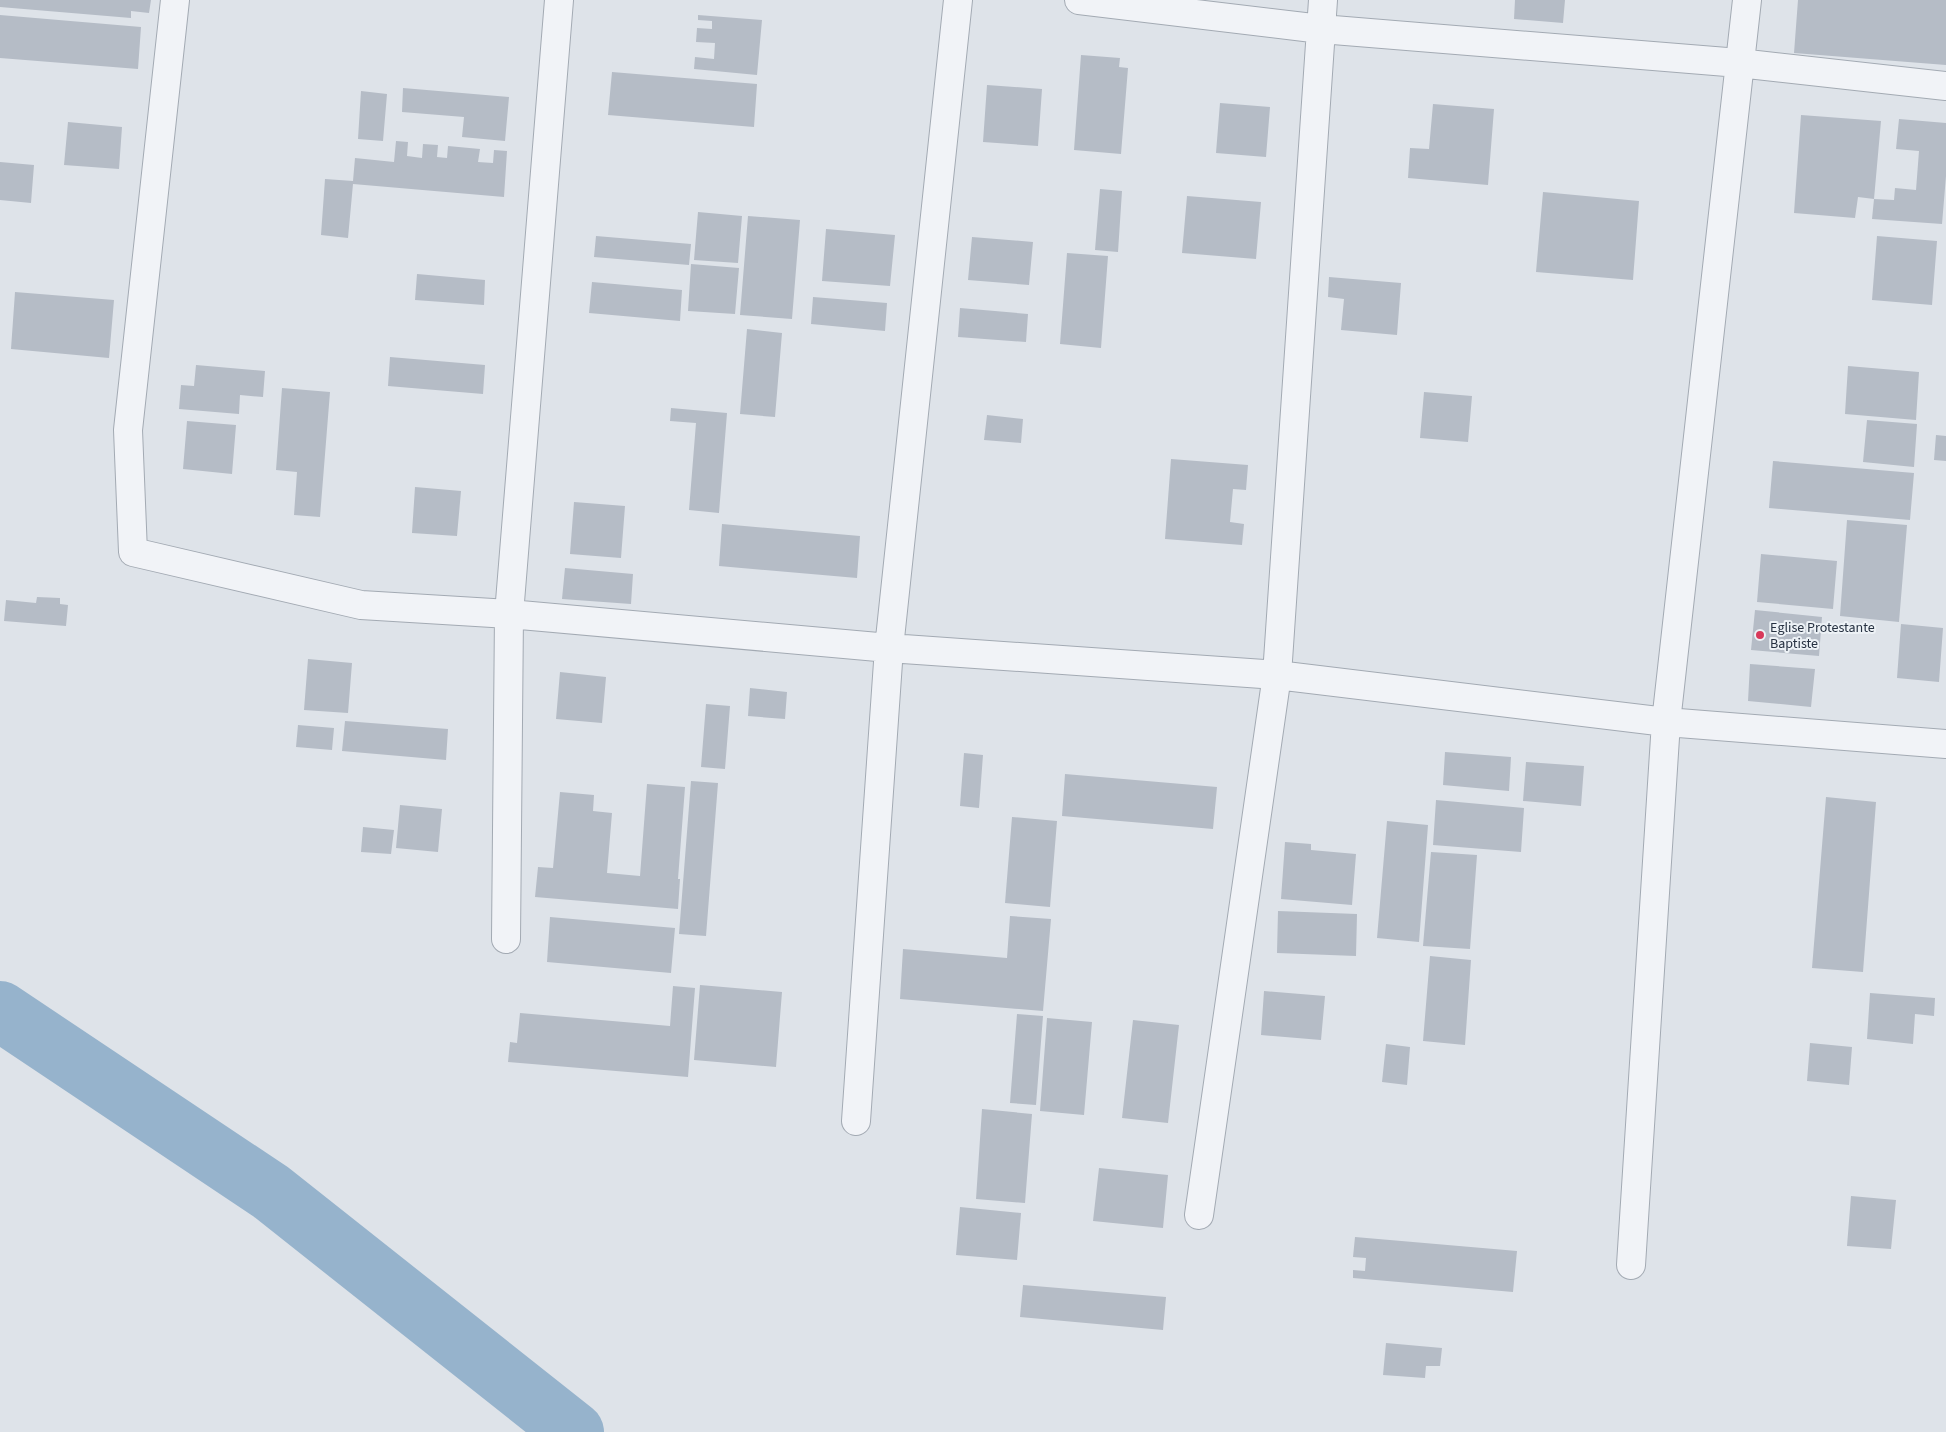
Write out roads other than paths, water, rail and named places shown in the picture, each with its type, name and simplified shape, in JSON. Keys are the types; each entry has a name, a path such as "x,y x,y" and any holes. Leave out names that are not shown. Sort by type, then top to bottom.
{"street":[{"path":"175,0 128,430 133,552 361,605 509,614 889,648 1277,675 1666,722 1946,744"},
{"path":"506,939 509,614 559,0"},
{"path":"856,1121 889,648 958,0"},
{"path":"1079,0 1321,29 1739,63 1946,86"},
{"path":"1199,1215 1277,675 1324,0"},
{"path":"1631,1265 1666,722 1747,0"}],"waterway":[{"path":"0,1011 271,1192 574,1432"}],"place":[{"name":"Eglise Protestante Baptiste","path":"1760,635"}]}
